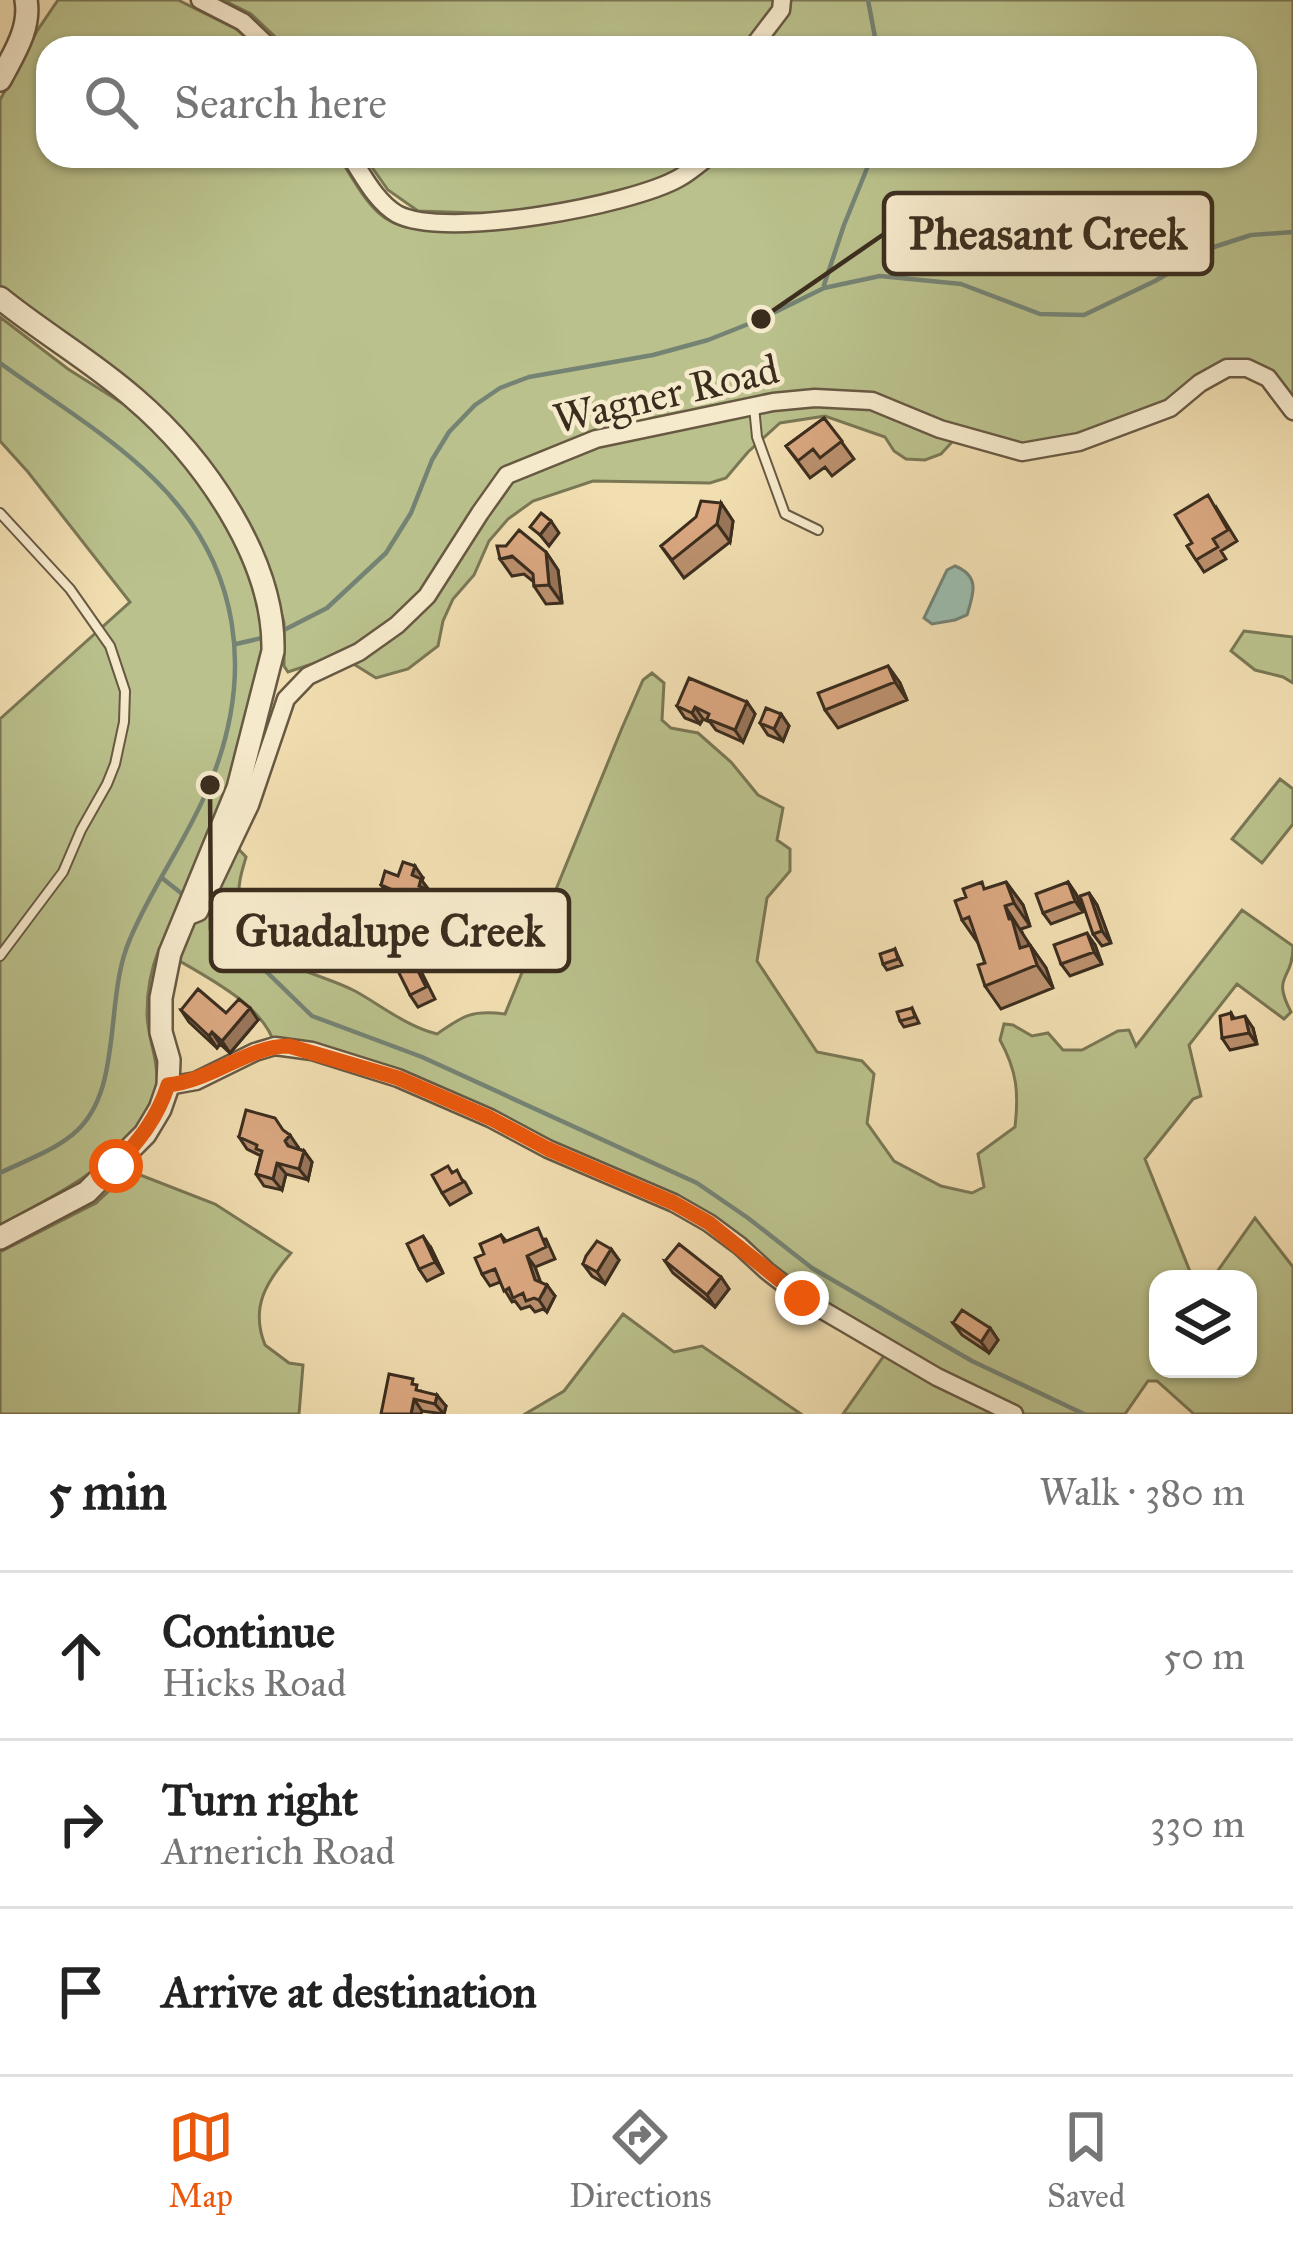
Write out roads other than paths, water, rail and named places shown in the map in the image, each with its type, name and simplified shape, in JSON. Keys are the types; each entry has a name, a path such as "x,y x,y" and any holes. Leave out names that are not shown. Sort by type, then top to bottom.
{"street":[{"path":"200,0 243,22 258,36"},
{"path":"761,36 781,10 782,0"},
{"path":"0,80 18,45 31,3"},
{"path":"358,168 395,213 416,221 476,224 573,210 676,180 692,168"},
{"path":"0,298 132,395 174,436 243,537 264,590 273,632 250,746 223,830 170,953 161,998 168,1085 160,1109 145,1134 87,1192 0,1238"},
{"name":"Wagner Road","path":"184,918 199,912 250,806 286,699 308,676 359,652 397,625 427,596 507,476 596,439 815,398 872,401 940,429 1022,452 1079,442 1170,408 1226,368 1247,368 1268,378 1293,411"},
{"path":"168,1085 196,1081 275,1046 312,1051 398,1078 674,1203 724,1234 802,1298 937,1377 1014,1414"}],"lane":[{"path":"754,407 757,437 785,514 818,530"},
{"path":"0,513 52,567 110,646 125,691 116,764 107,784 63,872 0,956"}],"waterway":[{"path":"868,0 875,36"},
{"path":"824,285 867,168"},
{"path":"286,629 327,608 386,553 411,513 449,432 500,388 529,377 708,340 824,288 880,276 961,284 1040,314 1084,315 1214,247 1251,235 1293,232"},
{"path":"0,363 117,447 183,511 222,584 235,662 232,703 209,786 139,919 122,963 100,1095 89,1117 72,1135 0,1173"},
{"path":"236,644 266,637"},
{"path":"162,878 181,893"},
{"path":"207,912 312,1016 422,1057 697,1183 812,1268 972,1361 1084,1414"}],"place":[{"name":"Pheasant Creek","path":"761,319"},
{"name":"Guadalupe Creek","path":"210,785"}]}
